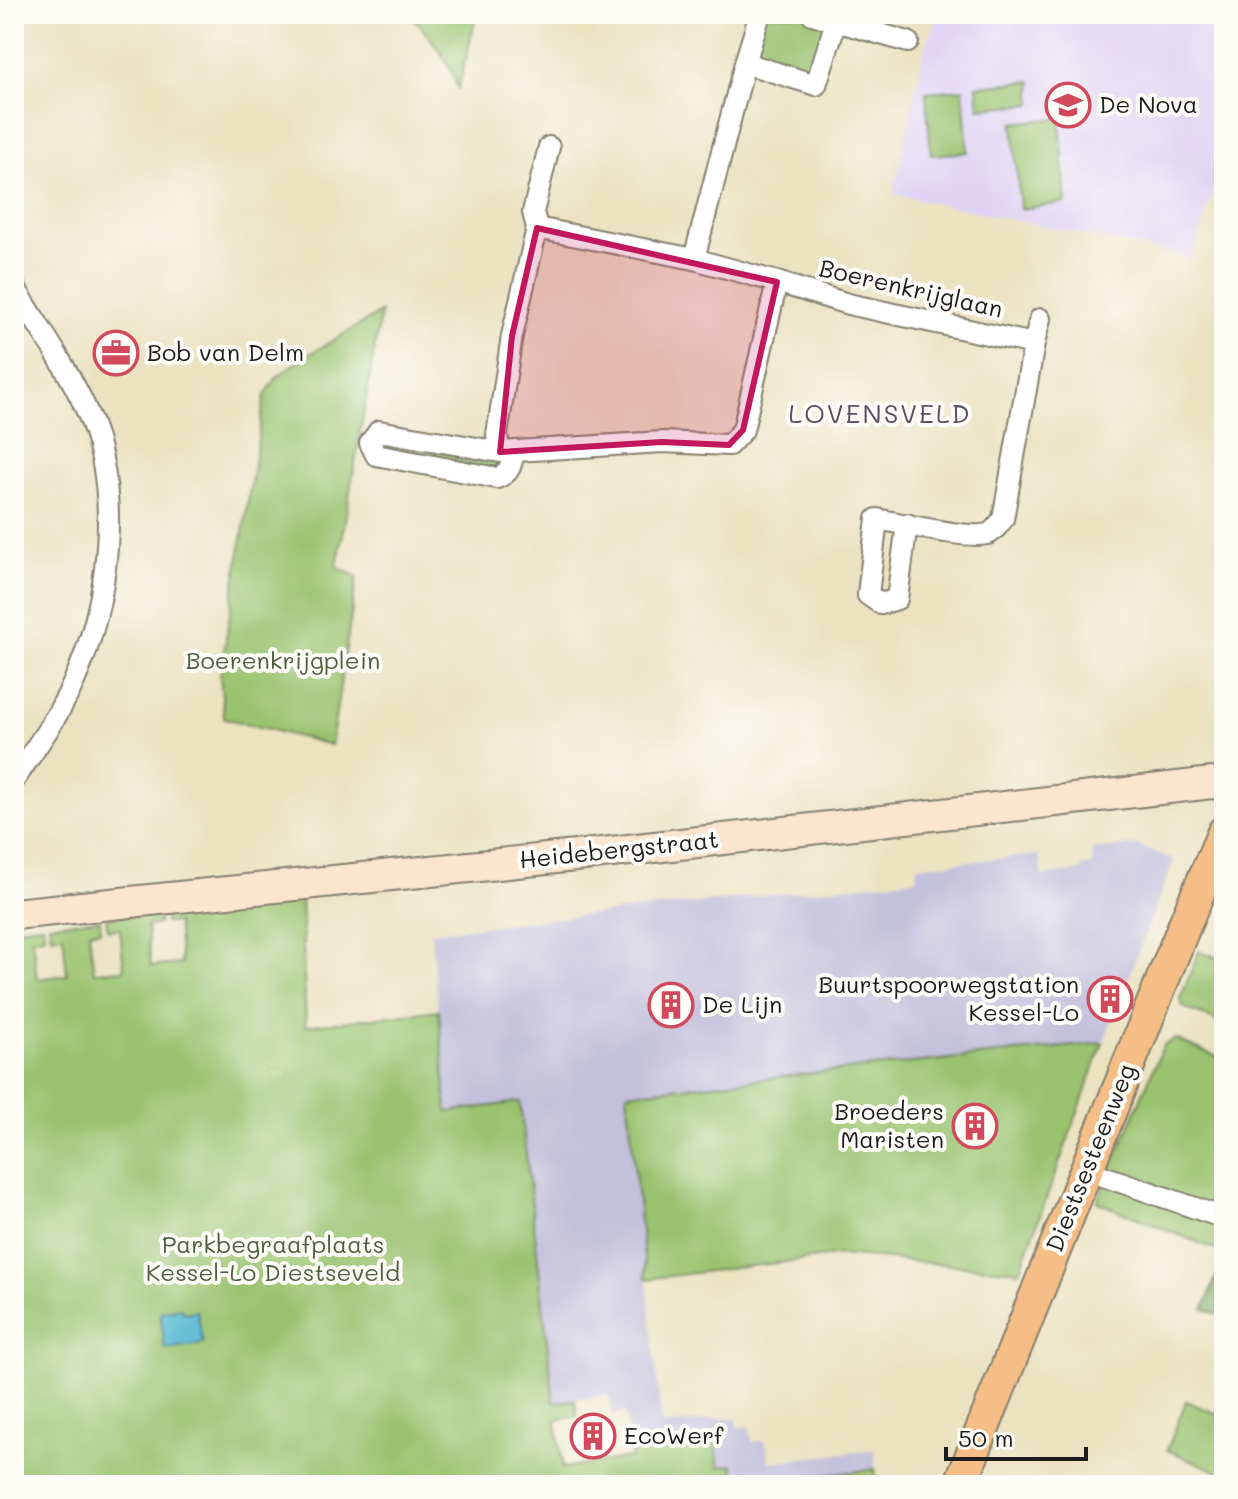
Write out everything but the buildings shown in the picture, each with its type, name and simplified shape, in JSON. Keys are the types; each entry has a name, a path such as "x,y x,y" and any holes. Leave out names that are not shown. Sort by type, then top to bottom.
{"main road":[{"name":"Diestsesteenweg","path":"960,1485 1224,832"}],"street":[{"path":"694,259 760,14"},
{"path":"812,14 908,42"},
{"path":"745,63 816,85 836,21"},
{"path":"549,147 533,212 537,228 512,336 499,447 510,469 497,478 376,455 370,443 379,431 499,447 662,442 729,445 743,430 777,282"},
{"name":"Boerenkrijglaan","path":"537,228 694,259 848,304 1034,344"},
{"path":"14,286 87,409 99,450 108,516 103,583 88,647 54,721 14,780"},
{"path":"907,524 976,536 992,533 1003,519 1040,319"},
{"name":"Heidebergstraat","path":"14,914 585,855 1212,783 1224,785"},
{"path":"1086,1170 1224,1218"}],"highlighted area":[{"path":"537,228 777,282 743,430 729,445 662,442 500,452 512,336"}],"shaded area":[{"name":"De Nova","path":"938,14 1224,14 1224,155 1192,258 893,194 923,55"},
{"path":"1138,845 1174,860 1103,1043 627,1093 662,1425 737,1417 737,1427 750,1426 752,1442 765,1440 769,1462 875,1450 875,1469 735,1485 732,1465 719,1467 714,1440 631,1453 625,1412 612,1414 609,1395 554,1402 520,1102 447,1113 431,932 916,879 917,866 1039,855 1042,876 1082,871 1082,867 1093,865 1092,850"}],"green space":[{"path":"410,14 477,14 458,90 445,59"},
{"path":"760,14 812,14 836,21 816,85 745,63"},
{"path":"1032,81 1032,104 979,108 977,86"},
{"path":"963,89 968,152 931,155 926,92"},
{"path":"1060,118 1066,203 1020,209 1013,123"},
{"name":"Boerenkrijgplein","path":"381,312 337,567 357,577 331,745 224,718 220,676 265,395 278,376 298,361"},
{"path":"379,439 502,459 503,471 382,452"},
{"name":"Parkbegraafplaats Kessel-Lo Diestseveld","path":"301,896 306,1026 439,1010 447,1112 520,1102 554,1402 575,1400 577,1416 556,1420 563,1468 631,1458 631,1453 715,1440 719,1467 733,1465 735,1485 14,1485 14,928 43,925 44,936 32,938 37,979 67,975 63,935 51,936 49,924 100,919 101,930 89,932 94,972 124,970 120,929 108,930 106,918 158,912 159,924 147,926 151,966 181,964 177,923 165,923 164,911"},
{"path":"1199,951 1224,960 1224,1024 1183,1007 1180,999"},
{"path":"1175,1039 1224,1060 1224,1237 1221,1239 1224,1253 1097,1202 1163,1046"},
{"path":"1103,1043 1020,1271 842,1255 646,1279 627,1093"},
{"path":"1224,1256 1224,1317 1204,1309"},
{"path":"1186,1401 1224,1417 1224,1474 1167,1450"},
{"path":"875,1469 877,1485 750,1485"}],"water":[{"path":"182,1308 184,1313 197,1311 203,1344 165,1349 160,1312"}],"place":[{"name":"De Nova","path":"1068,105"},
{"name":"Bob van Delm","path":"116,353"},
{"name":"Buurtspoorwegstation Kessel-Lo","path":"1110,999"},
{"name":"De Lijn","path":"671,1005"},
{"name":"Broeders Maristen","path":"975,1126"},
{"name":"EcoWerf","path":"593,1436"}],"district":[{"name":"LOVENSVELD","path":"880,414"}]}
